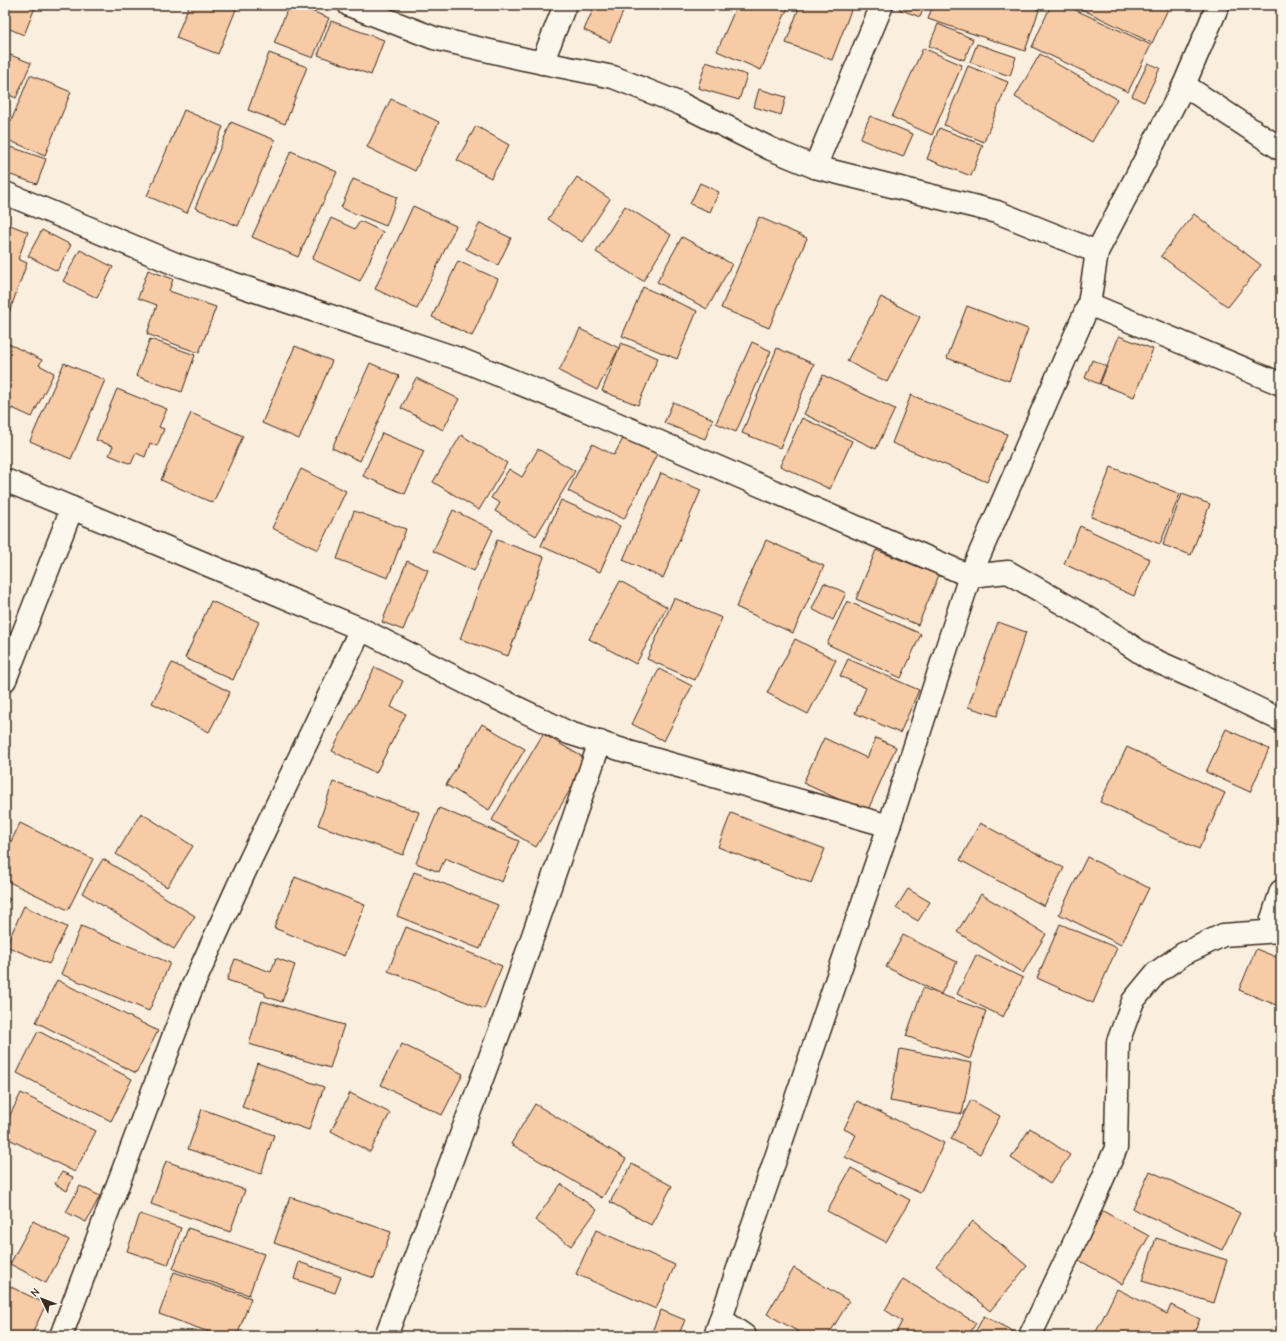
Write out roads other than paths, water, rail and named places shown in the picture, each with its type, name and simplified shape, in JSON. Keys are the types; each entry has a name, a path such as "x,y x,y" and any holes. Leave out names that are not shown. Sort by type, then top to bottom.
{"street":[{"path":"349,5 434,38 542,63 613,77 681,104 771,149 814,167 997,212 1097,252"},
{"path":"542,63 565,5"},
{"path":"814,167 882,5"},
{"path":"745,1336 718,1328 889,826 970,576 1089,304 1097,252 1184,85 1218,5"},
{"path":"1184,85 1281,149"},
{"path":"5,193 178,265 462,360 590,412 970,576 1008,572 1094,622 1149,658 1197,678 1281,720"},
{"path":"1089,304 1281,384"},
{"path":"5,480 361,629 569,733 889,826"},
{"path":"5,680 72,508"},
{"path":"61,1336 190,992 244,873 361,629"},
{"path":"386,1336 502,1025 600,742"},
{"path":"1030,1336 1084,1222 1116,1148 1118,1042 1133,1001 1156,973 1183,954 1223,935 1280,933 1272,919 1281,891"}]}
